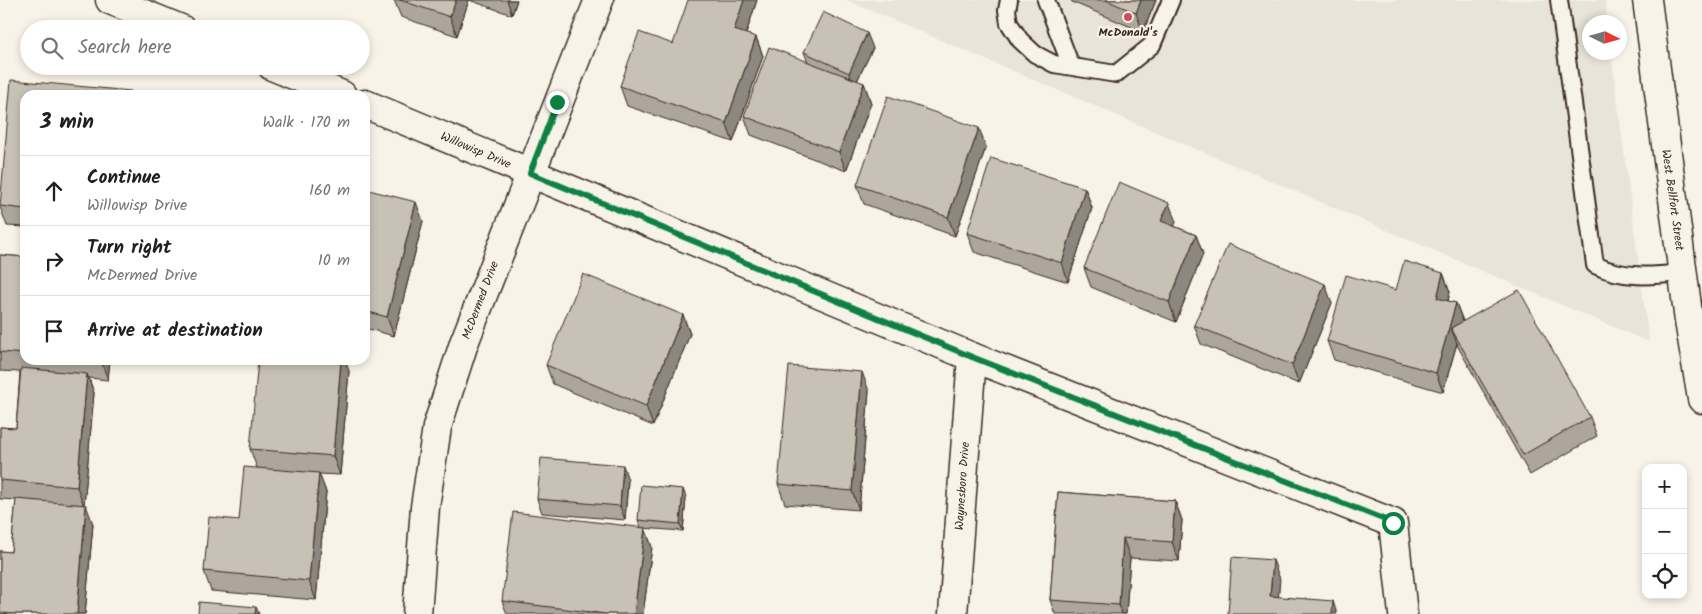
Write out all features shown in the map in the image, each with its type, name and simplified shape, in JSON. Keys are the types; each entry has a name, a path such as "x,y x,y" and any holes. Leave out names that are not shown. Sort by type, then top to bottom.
{"street":[{"path":"110,0 158,20"},
{"name":"McDermed Drive","path":"417,614 425,507 438,427 464,343 599,0"},
{"name":"West Bellfort Street","path":"1647,0 1693,273 1702,399"},
{"path":"294,75 330,90"},
{"name":"Willowisp Drive","path":"370,106 972,357 1393,523 1402,614"},
{"name":"Waynesboro Drive","path":"953,614 972,357"}],"lane":[{"path":"1009,0 1007,10 1009,23 1020,40 1034,54 1054,64 1116,74 1152,45 1171,0"},
{"path":"1046,0 1071,66"},
{"path":"1559,0 1595,265 1610,272 1643,276 1693,273"}],"shaded area":[{"path":"846,0 1605,0 1607,15 1582,15 1582,60 1612,60 1649,342"}],"building":[{"path":"400,0 456,0 450,17"},
{"path":"688,0 744,0 734,30 756,37 726,123 620,86 639,32 673,44"},
{"path":"1106,0 1141,0 1136,13"},
{"path":"823,12 867,33 849,73 804,52"},
{"path":"769,47 864,83 839,152 744,116"},
{"path":"11,80 120,90 20,90 20,208 0,206"},
{"path":"888,96 979,128 948,217 857,185"},
{"path":"991,158 1085,188 1062,263 967,233"},
{"path":"1119,182 1169,203 1161,221 1196,235 1169,302 1084,268"},
{"path":"370,190 416,202 387,317 370,312"},
{"path":"1228,244 1325,284 1292,365 1194,325"},
{"path":"0,255 20,257 20,354 0,352"},
{"path":"1404,261 1443,273 1437,298 1456,303 1436,373 1327,341 1346,275 1396,290"},
{"path":"583,274 683,315 646,406 546,365"},
{"path":"1519,290 1590,417 1523,455 1451,328"},
{"path":"258,365 341,365 333,456 250,449"},
{"path":"789,366 862,372 852,491 778,484"},
{"path":"21,368 87,374 77,487 0,480 0,427 16,428"},
{"path":"541,458 623,465 620,506 537,499"},
{"path":"244,467 319,473 309,581 204,571 209,517 239,520"},
{"path":"641,485 683,489 680,524 638,520"},
{"path":"1058,492 1175,501 1172,542 1123,538 1119,605 1050,600"},
{"path":"16,499 86,505 77,614 0,613 0,551 11,552"},
{"path":"513,512 645,528 634,614 606,614 502,601"},
{"path":"1232,557 1273,560 1270,596 1333,601 1332,614 1228,614"},
{"path":"199,602 256,607 255,614 198,614"}],"place":[{"name":"McDonald's","path":"1128,17"}],"route":[{"path":"557,102 530,173 972,357 1393,523"}]}
